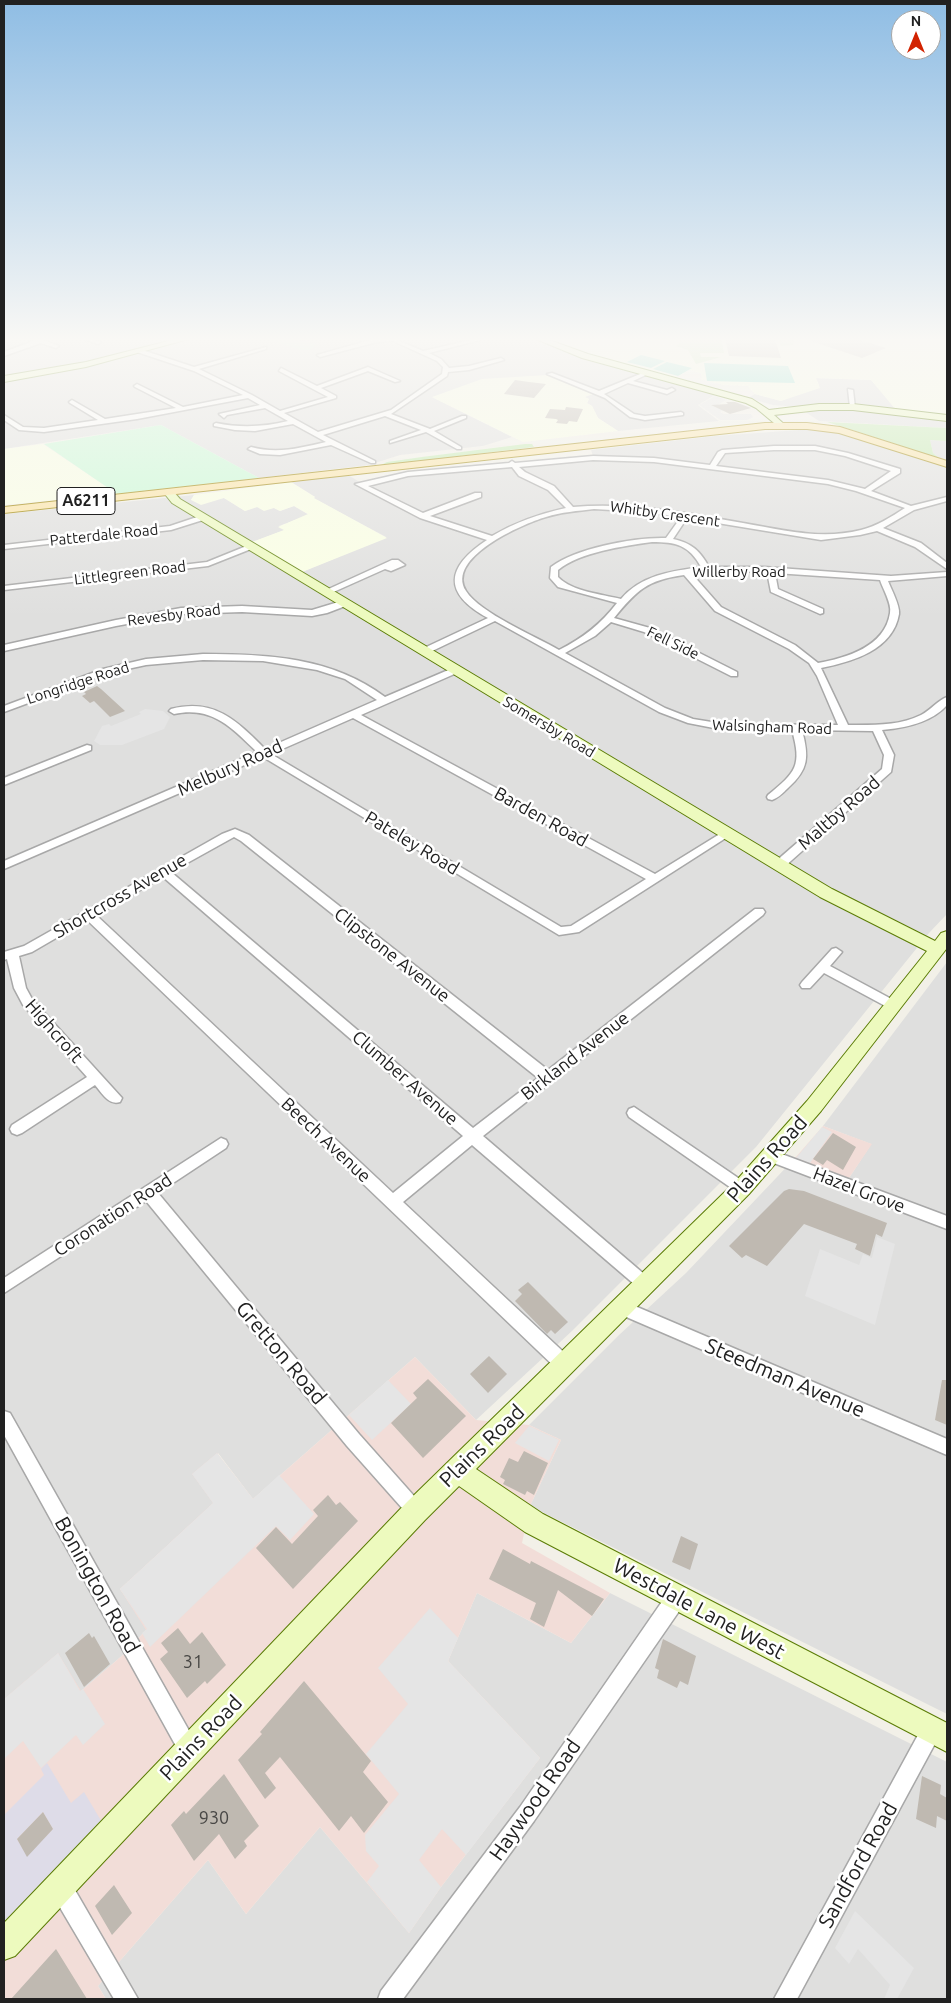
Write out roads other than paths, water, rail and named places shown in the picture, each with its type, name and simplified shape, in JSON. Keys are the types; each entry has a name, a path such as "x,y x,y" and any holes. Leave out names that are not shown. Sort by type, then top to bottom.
{"main road":[{"name":"A6211","path":"4,510 722,430"},
{"name":"A6211","path":"841,430 947,464"}],"street":[{"path":"309,430 331,443 370,459"},
{"path":"317,435 332,430"},
{"path":"397,442 428,431 459,448"},
{"path":"243,454 253,450 294,451 331,443"},
{"path":"712,467 720,453 724,451 804,447 839,452 900,469 865,492"},
{"path":"493,539 423,516 360,485 400,475 512,463 613,458 712,467 828,482 865,492 911,508"},
{"path":"512,463 522,474 551,488 571,509"},
{"name":"Somersby Road","path":"169,492 176,501 826,893 944,943"},
{"path":"423,516 478,497"},
{"name":"Whitby Crescent","path":"495,618 480,610 460,590 458,582 460,571 465,561 493,539 529,520 571,509 613,506 686,515 809,537 846,536 877,528 911,508 947,499"},
{"path":"668,541 686,515"},
{"name":"Patterdale Road","path":"4,547 171,528 203,517"},
{"path":"877,528 913,543 945,563"},
{"path":"622,602 564,586 554,578 554,569 567,560 639,541 668,541 694,550 707,570"},
{"name":"Littlegreen Road","path":"4,588 208,564 252,547"},
{"path":"326,592 385,566"},
{"name":"Willerby Road","path":"559,653 580,642 609,619 627,594 645,582 663,576 707,570 772,571 883,578 947,574"},
{"path":"772,571 774,590 820,611"},
{"path":"686,572 718,610 792,647 816,666 844,729"},
{"path":"816,666 859,655 874,646 881,639 895,612 883,578"},
{"name":"Revesby Road","path":"4,648 116,623 181,612 236,608 308,613 324,611 345,604"},
{"path":"425,651 495,618"},
{"name":"Walsingham Road","path":"495,618 680,718 724,727 876,728 918,720 934,712 947,700"},
{"name":"Fell Side","path":"609,619 647,630 734,674"},
{"name":"Longridge Road","path":"4,709 90,676 121,667 160,660 208,657 276,661 324,669 356,681 384,701"},
{"name":"Melbury Road","path":"4,865 456,670"},
{"name":"Pateley Road","path":"174,711 192,707 218,714 233,725 263,753 563,932 575,929 655,879"},
{"name":"Barden Road","path":"353,714 655,879"},
{"path":"772,797 792,779 801,764 803,754 796,728"},
{"name":"Maltby Road","path":"779,865 887,770 890,759 888,751 876,728"},
{"path":"4,782 87,748"},
{"name":"Shortcross Avenue","path":"8,955 28,948 226,836 235,833"},
{"name":"Clipstone Avenue","path":"235,833 245,838 548,1078"},
{"path":"655,879 727,834"},
{"name":"Clumber Avenue","path":"163,871 646,1285"},
{"name":"Birkland Avenue","path":"392,1202 473,1136 759,912"},
{"name":"Beech Avenue","path":"88,914 565,1365"},
{"name":"Plains Road","path":"4,1945 416,1511 742,1188 772,1156 944,943"},
{"path":"806,985 836,952"},
{"name":"Highcroft","path":"8,955 27,1002 115,1098"},
{"path":"822,967 893,1005"},
{"path":"17,1129 96,1078"},
{"path":"634,1112 742,1188"},
{"name":"Coronation Road","path":"4,1286 222,1144"},
{"name":"Hazel Grove","path":"772,1156 947,1223"},
{"name":"Gretton Road","path":"148,1192 353,1440 416,1511"},
{"name":"Steedman Avenue","path":"623,1308 947,1447"},
{"name":"Bonington Road","path":"4,1419 189,1750"},
{"name":"Westdale Lane West","path":"457,1470 514,1511 939,1735"},
{"name":"Haywood Road","path":"389,1999 527,1814 677,1597"},
{"name":"Sandford Road","path":"785,1999 939,1735"},
{"path":"60,1886 127,1999"}]}
